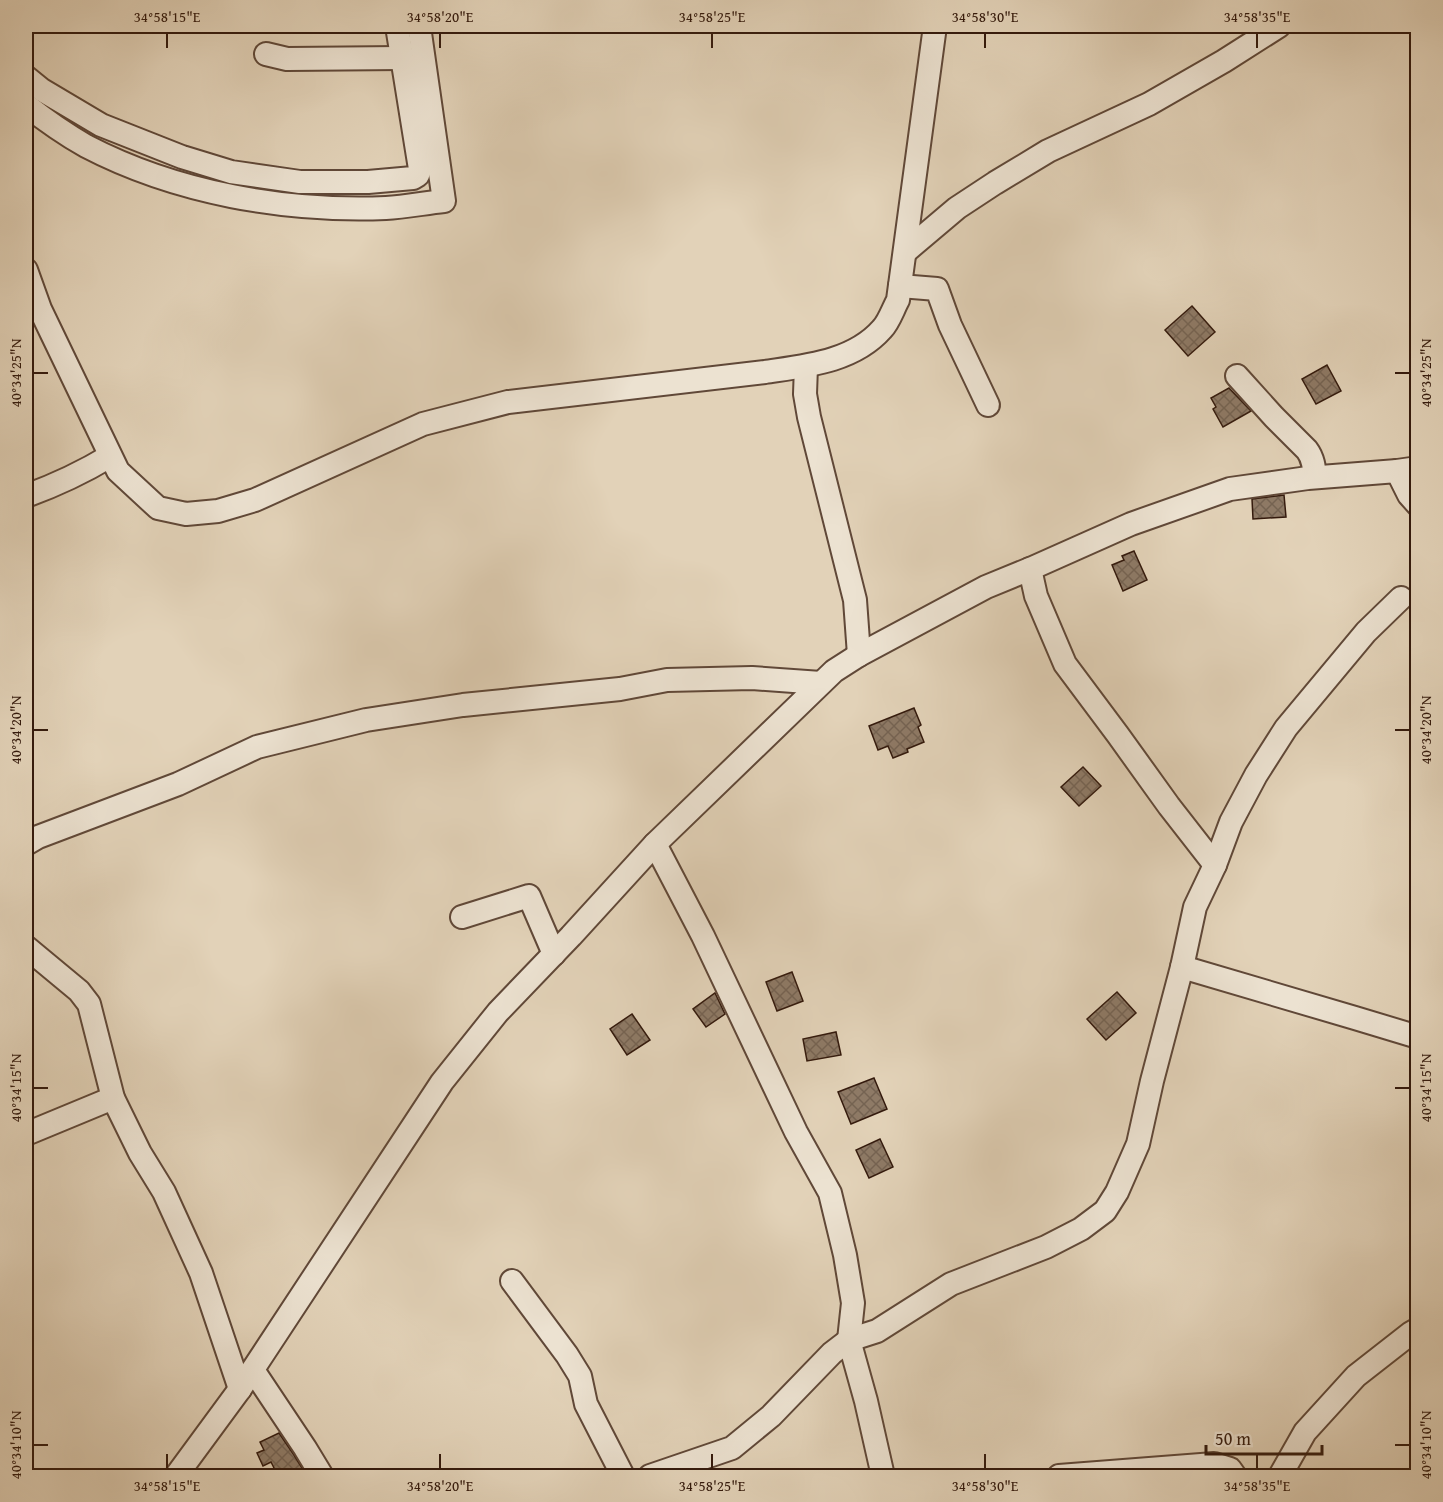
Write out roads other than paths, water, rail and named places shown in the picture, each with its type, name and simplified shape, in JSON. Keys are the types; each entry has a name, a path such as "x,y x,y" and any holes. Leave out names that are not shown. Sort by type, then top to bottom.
{"street":[{"path":"26,77 42,90 101,125 182,157 231,172 300,182 368,182 413,178 420,170 397,26"},
{"path":"26,105 85,145 128,165 193,187 278,203 341,207 386,208 444,201 419,26"},
{"path":"26,270 40,309 117,471 158,508 186,514 218,511 255,500 423,424 508,402 765,372 806,366 846,356 884,328 897,300 935,26"},
{"path":"905,252 957,208 995,183 1048,151 1149,104 1279,26"},
{"path":"266,54 287,59 401,57"},
{"path":"128,165 143,141"},
{"path":"143,141 166,141 240,163"},
{"path":"900,286 937,289 950,325 988,405"},
{"path":"806,366 805,394 809,417 855,600 859,655"},
{"path":"1237,376 1311,455 1315,477"},
{"path":"26,495 56,485 86,471 110,456"},
{"path":"176,1476 253,1370 442,1082 498,1012 655,844 834,671 859,655 986,587 1030,570 1131,524 1230,489 1315,477 1407,469 1409,495 1418,505"},
{"path":"1030,570 1036,596 1065,664 1215,865"},
{"path":"650,1476 732,1448 771,1416 832,1353 849,1340 877,1331 951,1284 1046,1247 1081,1229 1105,1211 1117,1192 1138,1144 1195,907 1215,865 1231,822 1256,774 1286,728 1366,632 1401,598"},
{"path":"26,844 38,837 178,784 257,747 366,720 463,705 620,689 667,680 752,678 821,683"},
{"path":"655,844 713,957 796,1132 830,1193 845,1255 853,1303 849,1340 883,1476"},
{"path":"462,917 529,896 554,954"},
{"path":"26,947 79,991 89,1004 113,1098 140,1154 164,1192 201,1273 240,1389"},
{"path":"1182,968 1418,1037"},
{"path":"26,1134 113,1098"},
{"path":"512,1281 567,1355 579,1376 586,1404 622,1476"},
{"path":"1280,1476 1305,1432 1356,1376 1418,1329"},
{"path":"253,1370 322,1476"},
{"path":"1059,1476 1214,1464 1230,1469 1235,1476"}]}
